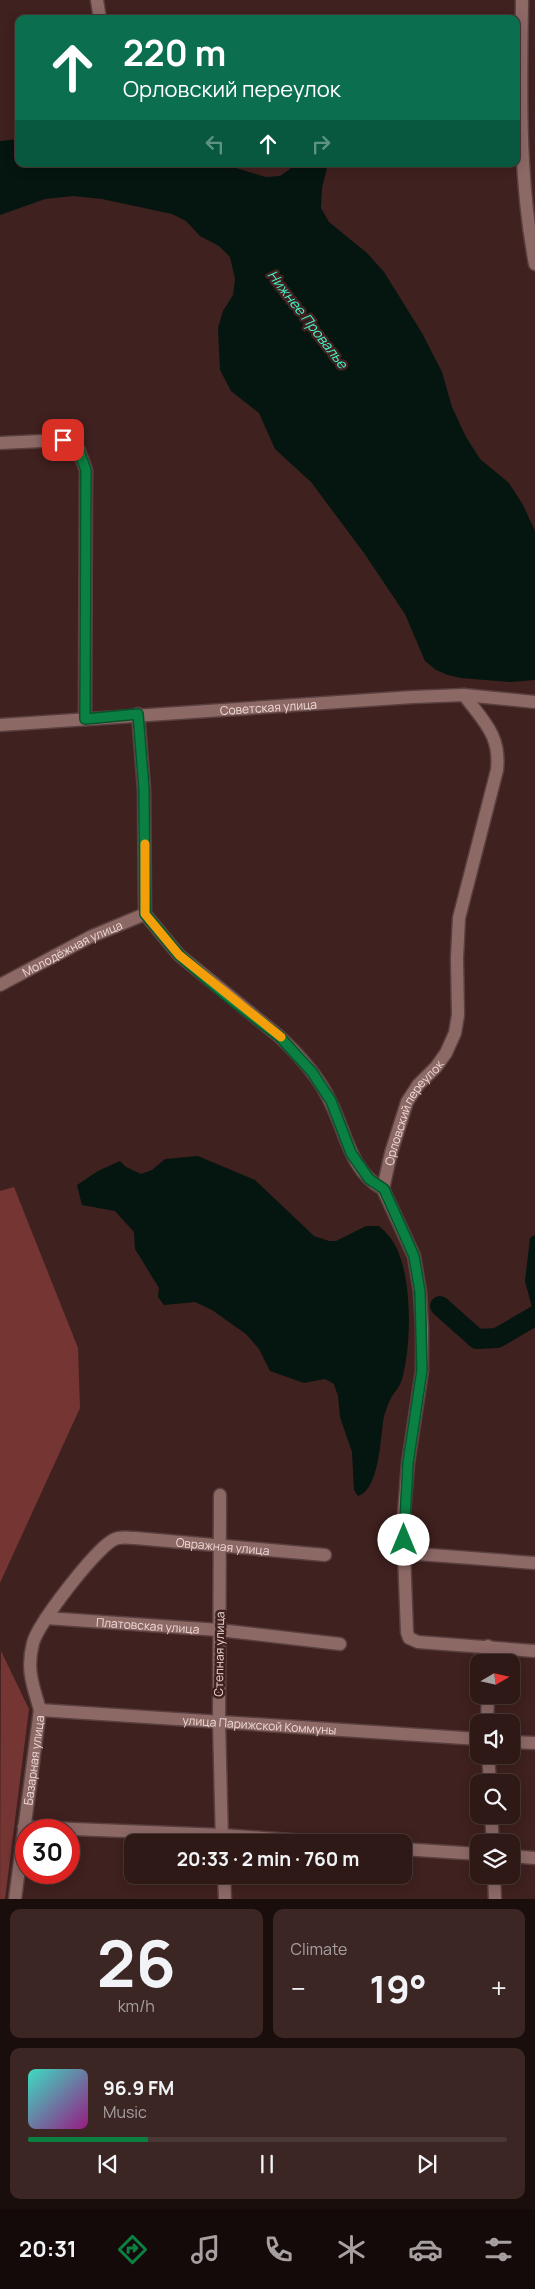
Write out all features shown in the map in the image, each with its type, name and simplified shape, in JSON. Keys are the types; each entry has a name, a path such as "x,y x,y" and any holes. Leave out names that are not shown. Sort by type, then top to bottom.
{"street":[{"path":"97,0 99,15"},
{"path":"522,0 521,148 528,230 535,264"},
{"path":"0,443 63,440 79,451 86,470 85,719"},
{"name":"Советская улица","path":"0,725 138,714 464,695 535,702"},
{"name":"Орловский переулок","path":"384,1189 391,1153 407,1102 418,1085 436,1067 446,1053 454,1033 458,1015 457,958 459,918 497,770 499,754 489,728 464,695"},
{"path":"138,714 144,789 145,914 179,955 227,996 280,1037 312,1072 331,1101 343,1136 360,1167 369,1179 384,1189 414,1256 422,1320 422,1370 408,1463 403,1526 407,1632 409,1638 418,1642 535,1651"},
{"name":"Молодёжная улица","path":"0,985 90,937 145,914"},
{"name":"Степная улица","path":"220,1495 218,1721 222,1834"},
{"name":"Овражная улица","path":"121,1537 325,1555"},
{"name":"Базарная улица","path":"25,1819 40,1710 30,1680 29,1664 33,1642 46,1618 105,1546 121,1537"},
{"path":"404,1553 535,1563"},
{"name":"Платовская улица","path":"46,1618 220,1630 340,1644"},
{"path":"488,1646 488,1654"},
{"name":"улица Парижской Коммуны","path":"40,1710 470,1738"},
{"path":"520,1742 535,1743"},
{"path":"80,1830 140,1834"},
{"path":"412,1850 470,1853"},
{"path":"520,1857 535,1858"},
{"name":"Базарная улица","path":"15,1899 17,1884"},
{"path":"224,1884 225,1899"},
{"path":"494,1884 495,1899"}],"shaded area":[{"path":"14,1187 78,1348 80,1408 0,1583 0,1191"},
{"path":"1,1651 29,1709 5,1899 0,1899"}],"water":[{"name":"Нижнее Провалье","path":"15,139 15,167 232,167 266,177 280,176 291,167 327,167 322,188 321,208 329,222 367,253 384,272 422,333 442,372 452,407 466,437 480,459 509,483 523,505 535,531 535,680 510,682 461,678 436,670 425,661 405,614 364,553 311,482 275,449 259,413 231,391 220,370 218,328 223,311 233,295 235,279 230,257 219,246 200,236 186,221 172,214 102,199 73,196 45,199 0,215 0,141"},
{"path":"198,1156 255,1180 314,1236 329,1241 336,1241 366,1226 379,1226 391,1238 399,1253 404,1270 409,1308 408,1347 401,1382 390,1400 384,1416 375,1473 371,1484 358,1496 354,1490 352,1452 340,1417 338,1396 334,1384 325,1379 304,1383 270,1371 259,1349 246,1334 212,1310 195,1302 164,1305 158,1297 159,1288 135,1249 134,1232 115,1211 82,1205 77,1185 98,1171 120,1161 126,1167 141,1174 152,1170 165,1159"},
{"path":"535,1235 535,1319 525,1281 530,1238"}],"waterway":[{"path":"440,1306 477,1339 497,1338 535,1316"}],"slow traffic":[{"path":"145,844 145,914 179,955 227,996 281,1037"}],"route":[{"path":"63,440 79,451 86,470 85,719 138,714 144,789 145,914 179,955 227,996 280,1037 312,1072 331,1101 351,1153 369,1179 384,1189 414,1256 420,1292 422,1370 408,1463 403,1526 404,1540"}]}
